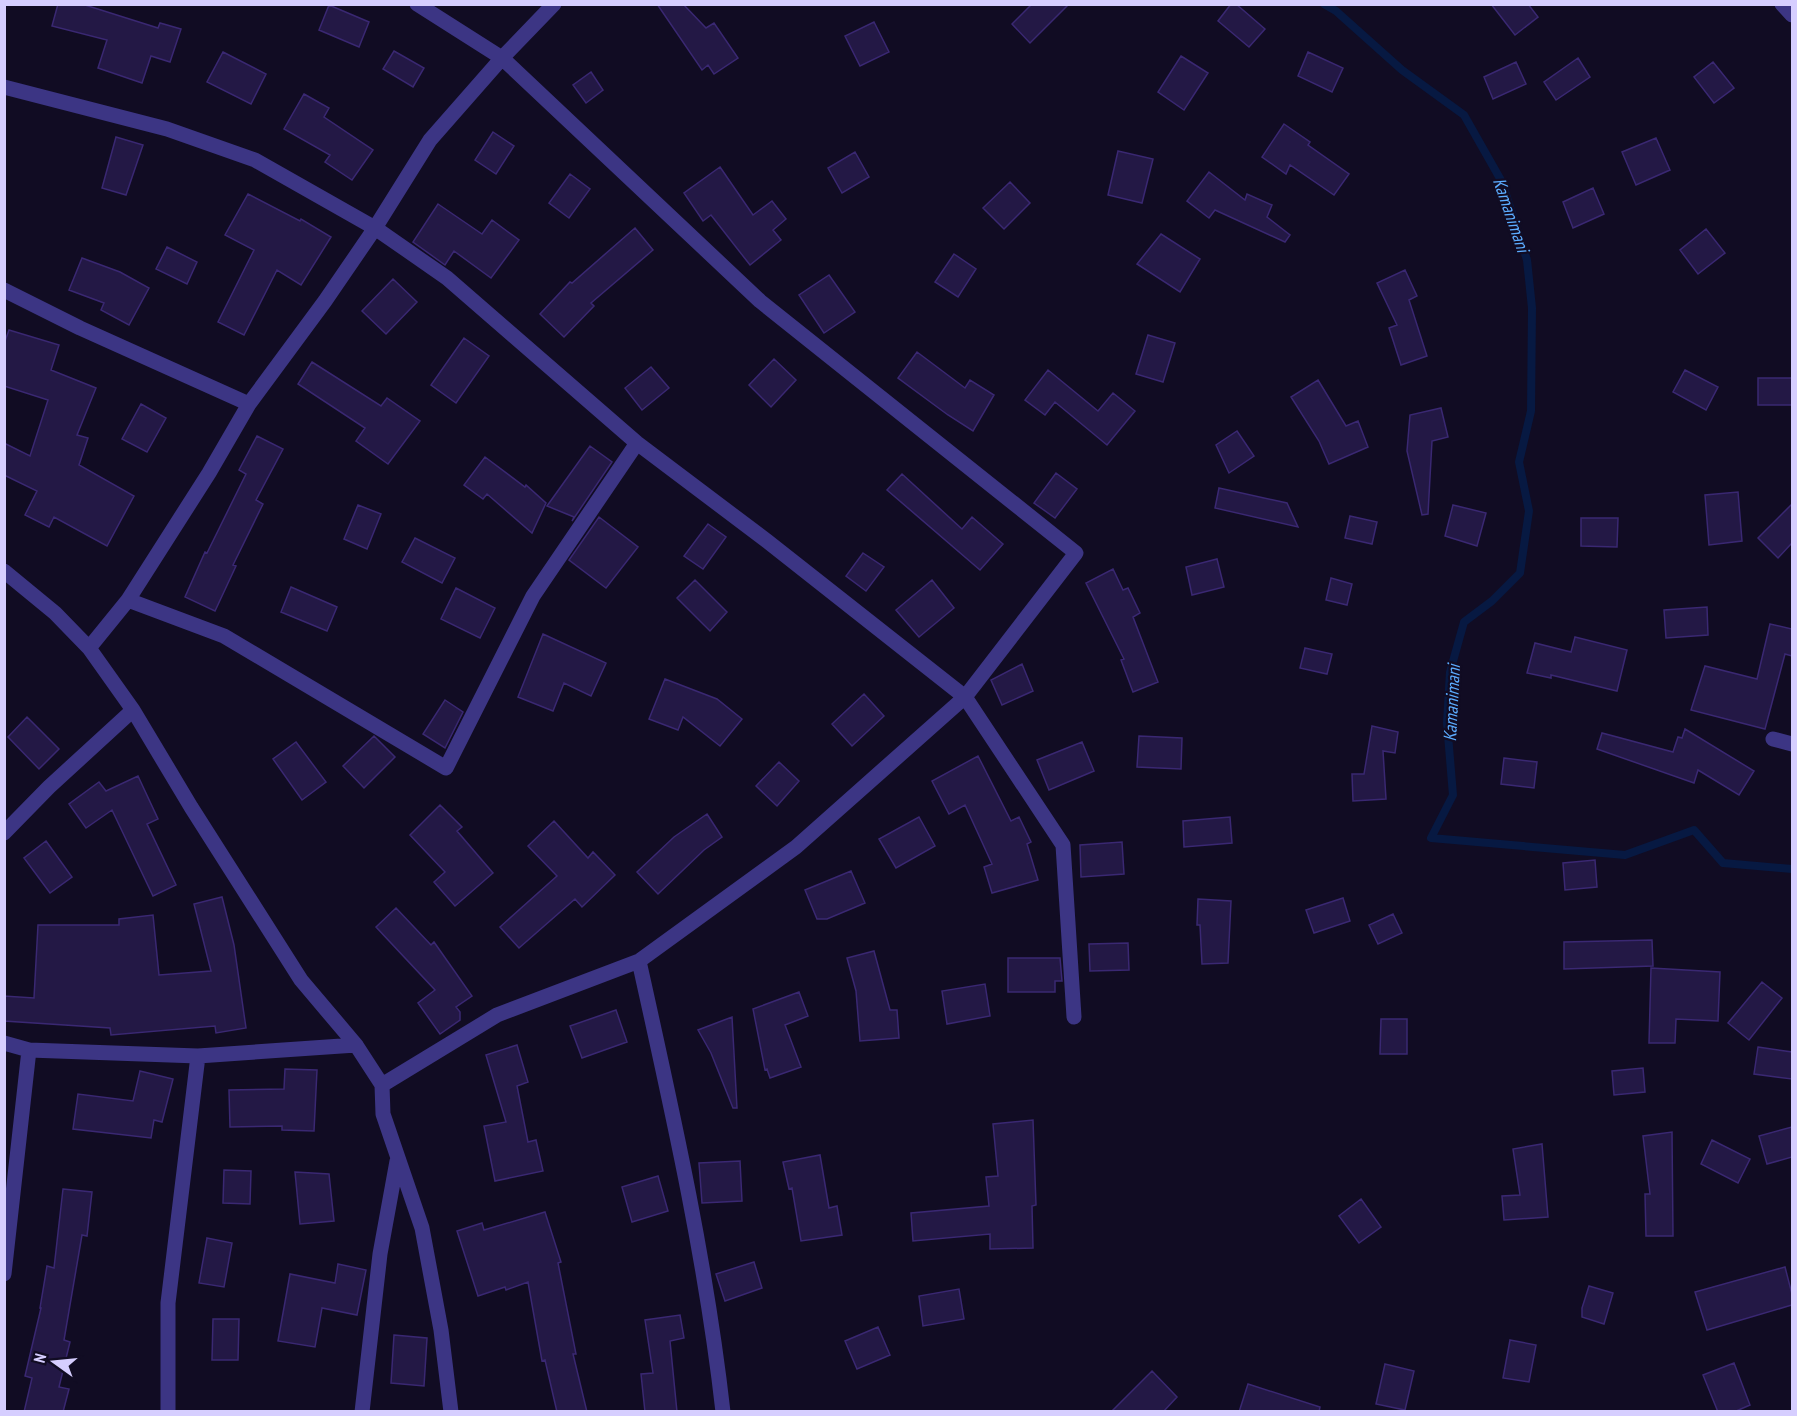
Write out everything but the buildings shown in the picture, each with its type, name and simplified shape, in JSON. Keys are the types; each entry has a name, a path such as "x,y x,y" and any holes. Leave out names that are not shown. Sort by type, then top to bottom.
{"street":[{"path":"382,1085 497,1014 639,961 796,847 965,697 1076,553 760,301 502,58 417,4"},
{"path":"89,648 128,600 249,404 325,301 375,228 430,140 502,58 554,4"},
{"path":"1782,4 1792,15"},
{"path":"4,87 167,129 255,160 375,228 447,278 637,443 767,541 965,697 1063,845 1074,1017"},
{"path":"4,290 80,328 249,404"},
{"path":"128,600 224,636 446,768 532,596 637,443"},
{"path":"4,571 55,613 89,648 133,710 191,807 301,980 356,1045 382,1085 383,1114 422,1228 441,1330 451,1412"},
{"path":"4,833 49,787 133,710"},
{"path":"1773,739 1792,744"},
{"path":"639,961 677,1131 718,1361 723,1412"},
{"path":"4,1043 29,1050 198,1056 356,1045"},
{"path":"4,1274 29,1050"},
{"path":"168,1412 168,1303 198,1056"},
{"path":"362,1412 380,1254 397,1158"}],"waterway":[{"name":"Kamanimani","path":"1324,4 1336,11 1402,70 1464,115 1502,182 1527,260 1532,308 1531,411 1519,462 1529,511 1520,573 1492,601 1464,622 1450,672 1447,723 1453,795 1431,838 1625,855 1694,830 1723,863 1792,869"}]}
